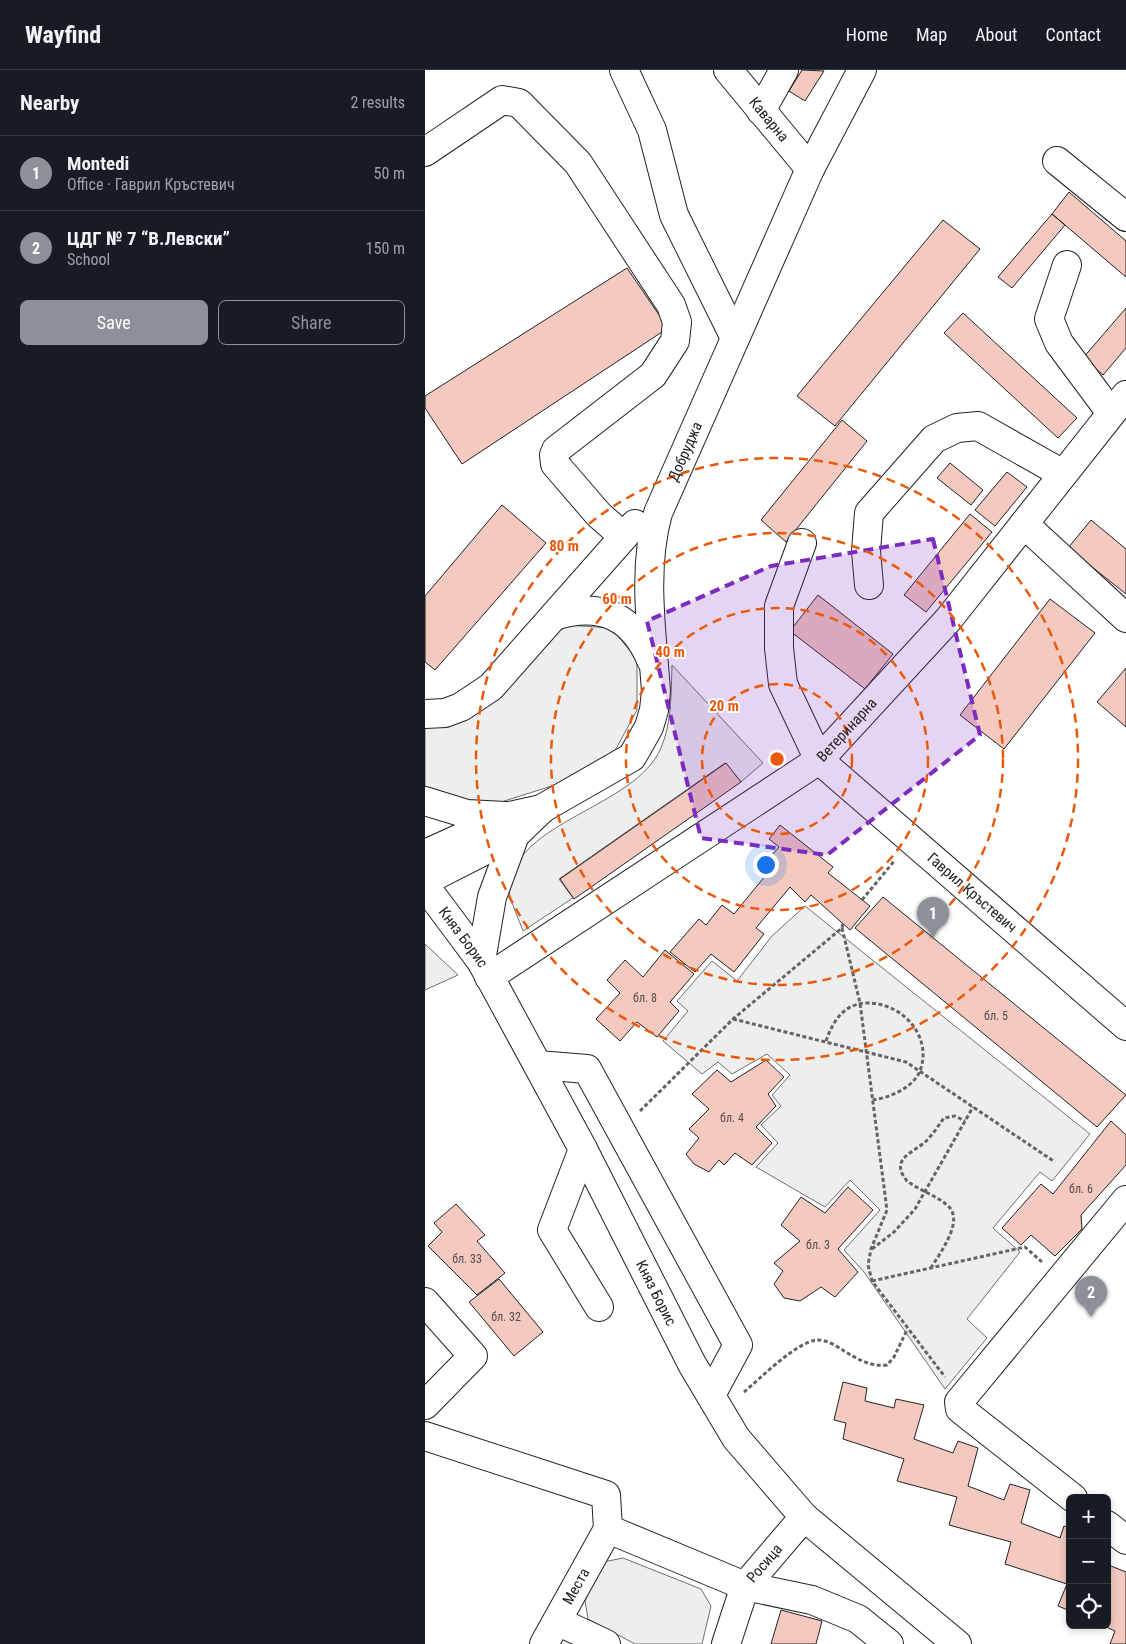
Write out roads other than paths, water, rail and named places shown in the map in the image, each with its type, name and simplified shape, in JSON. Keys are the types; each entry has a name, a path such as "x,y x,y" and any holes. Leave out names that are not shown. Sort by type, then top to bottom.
{"street":[{"path":"624,70 652,130 674,215 735,338"},
{"path":"761,111 784,70"},
{"name":"Добруджа","path":"512,825 631,757 649,727 654,710 650,551 653,532 665,495 810,169 862,70"},
{"name":"Каварна","path":"732,72 761,111 810,169"},
{"path":"425,152 501,100 519,103 578,163 671,305 677,322 675,341 653,375 556,450 554,455 555,464 599,515 623,536"},
{"path":"1057,161 1126,216"},
{"path":"1067,265 1049,319 1059,343 1119,404"},
{"name":"Ветеринарна","path":"485,969 819,760 948,620 1119,404"},
{"path":"869,585 866,551 869,512 934,439 957,428 978,426 1063,474"},
{"path":"425,714 445,713 478,697 491,687 557,616 623,536 665,495"},
{"path":"1024,524 1126,618"},
{"path":"802,543 779,606 779,648 783,684 819,760"},
{"path":"557,616 586,609 613,616 635,631 645,646 654,666"},
{"name":"Гаврил Кръстевич","path":"819,760 1126,1026"},
{"path":"425,801 512,825"},
{"path":"485,969 492,898 512,825"},
{"path":"425,854 512,825"},
{"path":"425,881 512,825"},
{"name":"Княз Борис","path":"425,886 485,969 583,1149 692,1364 736,1438 804,1517 957,1644"},
{"path":"425,921 443,931 485,969"},
{"path":"538,1065 587,1069 738,1345 715,1403"},
{"path":"583,1149 552,1230 599,1307"},
{"path":"1068,1494 960,1409 959,1402 1126,1200"},
{"path":"425,1302 473,1356 425,1405"},
{"path":"425,1436 606,1494 608,1529 745,1586 812,1600 858,1619 889,1644"},
{"name":"Росица","path":"726,1644 745,1586 804,1517"},
{"path":"1111,1528 1126,1540"},
{"name":"Места","path":"550,1633 608,1529"},
{"path":"550,1633 606,1644"}],"place":[{"name":"Montedi","path":"933,938"},
{"name":"ЦДГ № 7 “В.Левски”","path":"1091,1317"}]}
